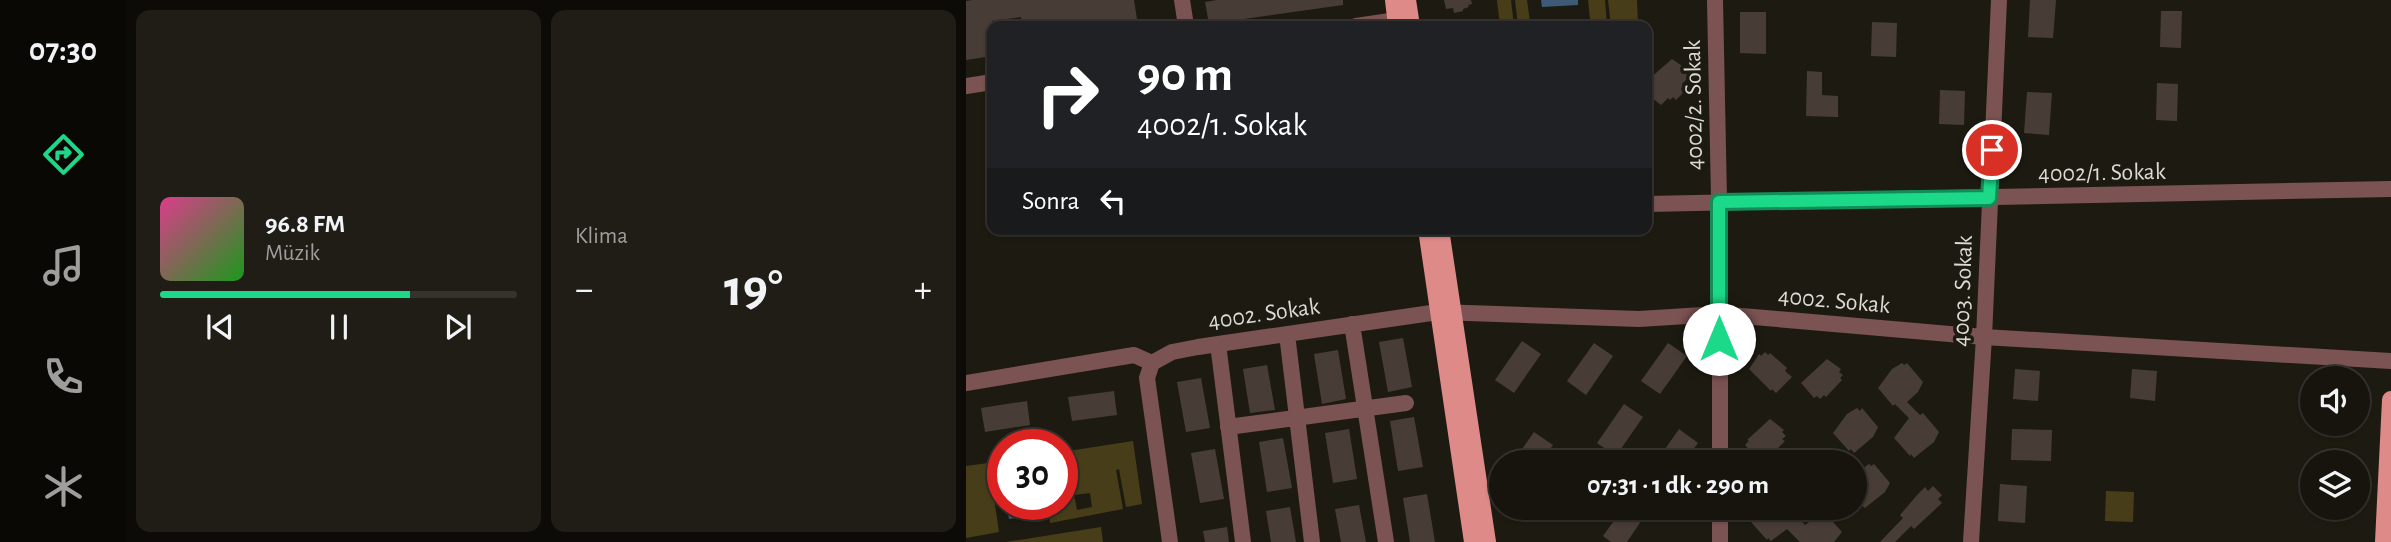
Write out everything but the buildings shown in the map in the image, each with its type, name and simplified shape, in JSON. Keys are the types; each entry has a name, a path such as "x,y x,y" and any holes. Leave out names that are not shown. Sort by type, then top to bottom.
{"main road":[{"path":"1394,0 1401,21"},
{"path":"1403,21 1407,0"},
{"path":"1428,235 1446,312 1487,542"},
{"path":"1440,235 1446,312 1473,542"},
{"path":"2384,542 2391,400"}],"street":[{"path":"1182,0 1185,21"},
{"name":"4002/2. Sokak","path":"1715,0 1720,450"},
{"name":"4003. Sokak","path":"1971,542 1984,337 1999,0"},
{"path":"966,86 987,83"},
{"name":"4002/1. Sokak","path":"1652,204 2391,189"},
{"name":"4002. Sokak","path":"1152,363 1172,352 1218,344 1446,312 1639,319 1719,314 1984,337 2391,361"},
{"path":"1352,324 1386,542"},
{"path":"1287,334 1312,542"},
{"path":"1218,344 1243,542"},
{"path":"966,383 1134,355 1152,363 1147,379 1170,542"},
{"path":"1228,427 1406,403"},
{"path":"1720,520 1720,542"}],"shaded area":[{"path":"1497,0 1511,0 1513,21 1499,21"},
{"path":"1515,0 1527,0 1530,21 1517,21"},
{"path":"1588,0 1605,0 1607,21 1590,19"},
{"path":"1608,0 1637,0 1638,21 1610,21"},
{"path":"1133,441 1142,504 1126,507 1119,469 1116,470 1123,509 1078,518 1078,510 1092,507 1090,493 1078,494 1078,450"},
{"path":"987,463 987,520 997,520 999,532 966,538 966,466"},
{"path":"2106,491 2134,492 2133,522 2105,521"},
{"path":"1101,527 1103,542 1006,542"}],"water":[{"path":"1541,0 1578,0 1578,5 1542,7"}],"route":[{"path":"1719,339 1719,202 1989,198 1992,150"}]}
